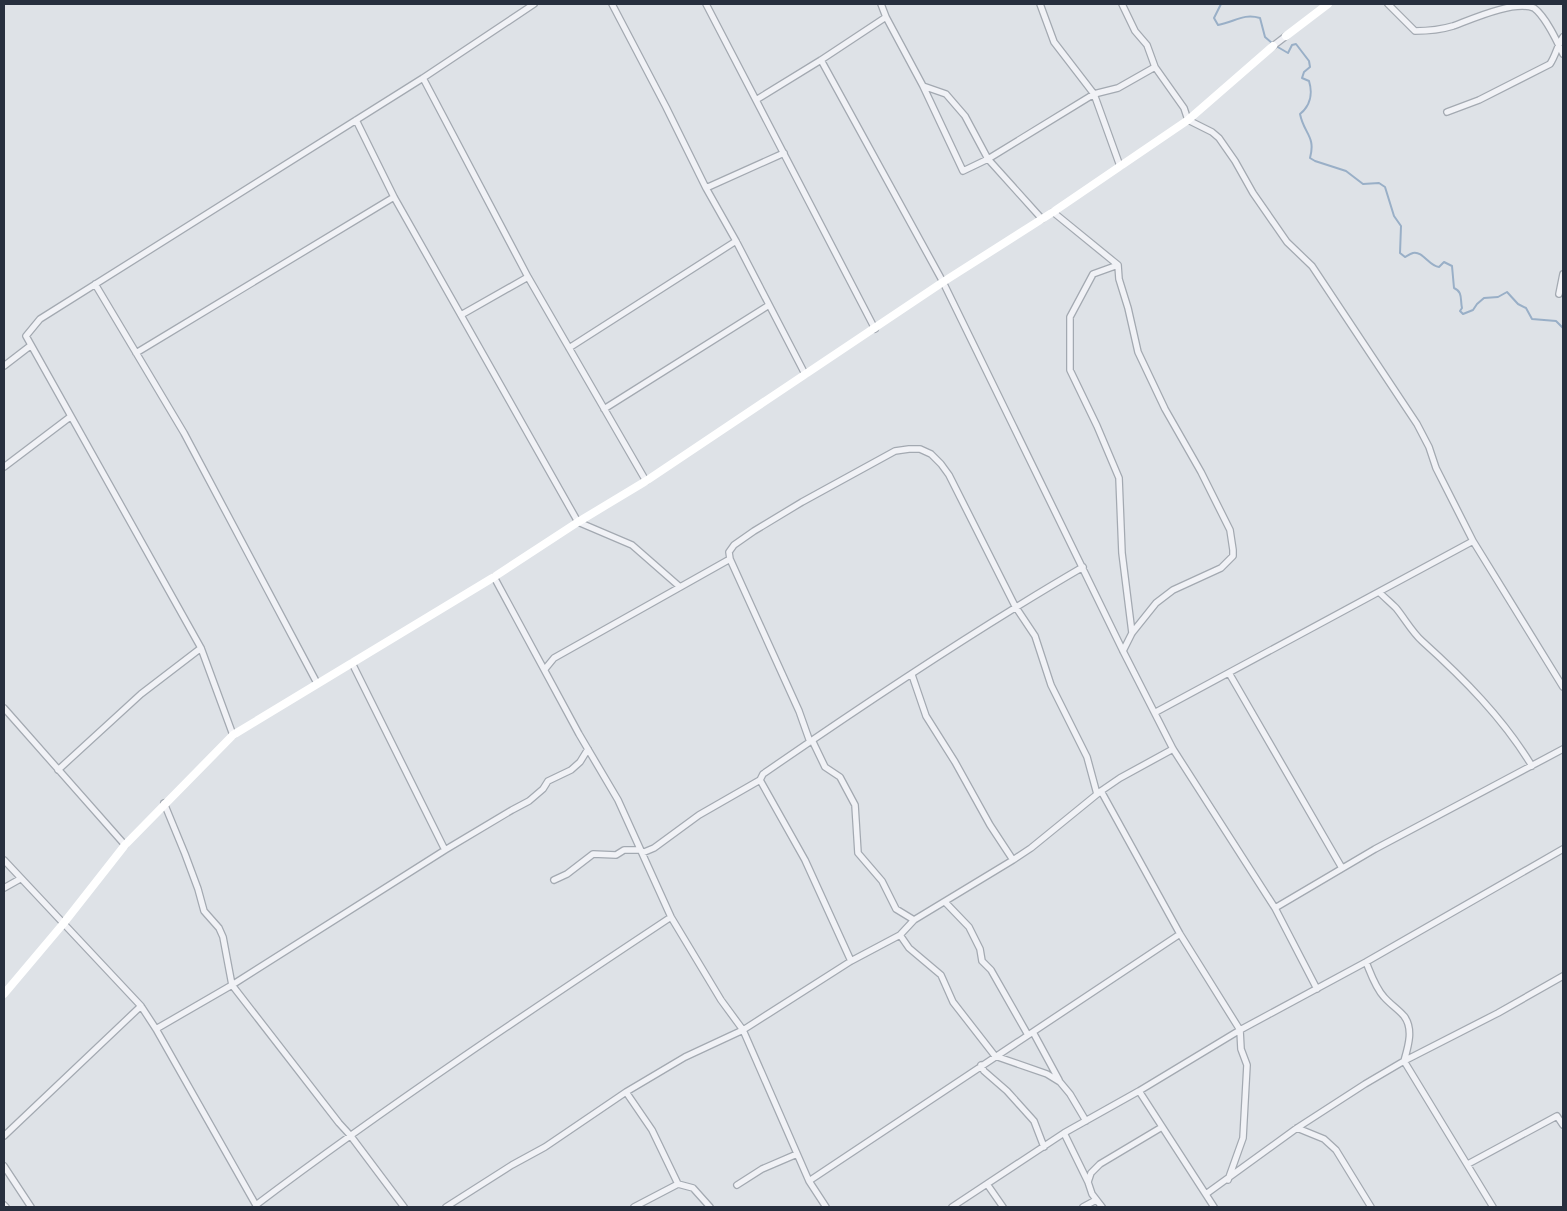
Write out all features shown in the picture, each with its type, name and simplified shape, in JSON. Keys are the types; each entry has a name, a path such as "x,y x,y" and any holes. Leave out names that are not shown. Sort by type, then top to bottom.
{"street":[{"path":"232,735 201,648 26,336 40,319 423,78 534,4"},
{"path":"612,4 706,188 736,241 805,374"},
{"path":"706,4 875,329"},
{"path":"881,4 964,171 988,159 1094,94 1118,88 1156,67"},
{"path":"1040,4 1054,42 1094,94 1120,166"},
{"path":"1122,4 1135,32 1147,46 1156,67 1184,108 1188,120 1212,132 1219,138 1287,242 1312,266 1417,424 1429,447 1436,468 1473,541 1563,687"},
{"path":"4,994 63,924 125,845 232,735 494,577 578,522 646,481 943,282 1053,212 1188,120 1273,46 1328,4"},
{"path":"1388,4 1415,31 1430,31 1452,26 1498,8 1518,4 1533,8 1546,23 1563,54"},
{"path":"756,100 886,17"},
{"path":"1447,112 1479,100 1550,64 1556,55 1563,37"},
{"path":"821,60 943,282 1123,650 1156,712 1173,750 1275,908 1317,989"},
{"path":"423,78 528,277 646,481"},
{"path":"923,86 946,94 965,116 988,159 1042,219"},
{"path":"356,120 394,197 578,522 632,545 680,587"},
{"path":"706,188 784,153"},
{"path":"136,353 394,197"},
{"path":"1053,212 1118,265 1119,279 1138,352 1165,409 1201,472 1230,530 1232,556 1222,568 1173,590 1156,603 1132,633 1123,650"},
{"path":"569,348 736,241"},
{"path":"1118,265 1093,274 1070,317 1070,370 1119,478 1122,553 1132,633"},
{"path":"1558,294 1563,274"},
{"path":"461,315 528,277"},
{"path":"95,284 184,434 317,683"},
{"path":"604,409 769,305"},
{"path":"4,366 30,346"},
{"path":"4,467 70,417"},
{"path":"914,920 896,909 882,881 858,853 855,805 840,777 825,767 811,741 730,559 729,552 734,545 802,502 896,451 920,449 931,454 942,464 949,475 1015,606 1035,636 1051,685 1087,757 1099,793 1180,934 1240,1030 1241,1049 1247,1064 1243,1138 1228,1180"},
{"path":"1156,712 1473,541"},
{"path":"545,670 554,658 730,559"},
{"path":"554,880 567,874 593,854 616,855 624,850 641,852 654,848 699,815 760,780 763,774 811,741 1015,606 1083,567"},
{"path":"494,577 588,750 618,800 671,917 711,983 743,1030 769,1085 809,1181 826,1207"},
{"path":"1379,592 1396,608 1421,640 1460,677 1498,718 1519,744 1532,766"},
{"path":"58,770 141,694 201,648"},
{"path":"352,662 445,850"},
{"path":"1229,673 1342,868"},
{"path":"912,675 926,716 955,762 990,825 1013,860"},
{"path":"4,708 125,845"},
{"path":"1275,908 1342,868 1563,749"},
{"path":"156,1029 232,985 445,850 529,801 543,789 548,780 571,770 580,762 588,750"},
{"path":"446,1207 512,1165 546,1147 626,1092 685,1057 743,1030 851,961 900,935 914,920 1013,860 1120,778 1173,750"},
{"path":"760,780 805,860 851,961"},
{"path":"164,803 198,889 204,911 219,928 223,937 232,985 404,1207"},
{"path":"952,1207 1064,1133 1139,1091 1240,1030 1366,962 1563,849"},
{"path":"4,860 141,1006 257,1206 350,1135 671,917"},
{"path":"4,888 20,879"},
{"path":"946,902 969,927 980,948 982,961 990,970 1086,1121"},
{"path":"809,1181 1180,934"},
{"path":"900,935 909,948 941,975 953,1002 996,1056 1047,1074 1060,1082"},
{"path":"1366,962 1377,988 1404,1016 1408,1024 1409,1040 1404,1061 1493,1207"},
{"path":"1206,1194 1328,1107 1404,1061 1498,1013 1563,976"},
{"path":"4,1136 141,1006"},
{"path":"981,1065 984,1071 1007,1091 1034,1121 1044,1147"},
{"path":"1139,1091 1214,1207"},
{"path":"626,1092 652,1130 678,1184"},
{"path":"1468,1164 1563,1112"},
{"path":"1557,1116 1563,1125"},
{"path":"1088,1182 1091,1173 1100,1164 1162,1127"},
{"path":"1297,1128 1324,1139 1336,1150 1371,1207"},
{"path":"1064,1133 1096,1200 1102,1207"},
{"path":"737,1185 762,1169 797,1154"},
{"path":"4,1166 31,1207"},
{"path":"634,1207 678,1184 692,1188 710,1207"},
{"path":"987,1184 1003,1207"},
{"path":"1083,1207 1096,1200"}],"waterway":[{"path":"1221,4 1214,18 1218,25 1244,17 1260,18 1265,37 1272,43"},
{"path":"1276,46 1288,53 1292,45 1296,44 1309,61 1310,67 1304,72 1302,78 1309,81 1311,95 1306,107 1300,114 1311,140 1310,158 1346,171 1363,184 1379,183 1385,187 1394,216 1401,226 1400,253 1405,257 1417,253 1435,266 1439,267 1444,262 1452,266 1454,288 1460,294 1462,308 1460,311 1463,314 1473,310 1484,298 1498,297 1507,292 1518,304 1526,308 1532,319 1556,321 1563,328"}]}
